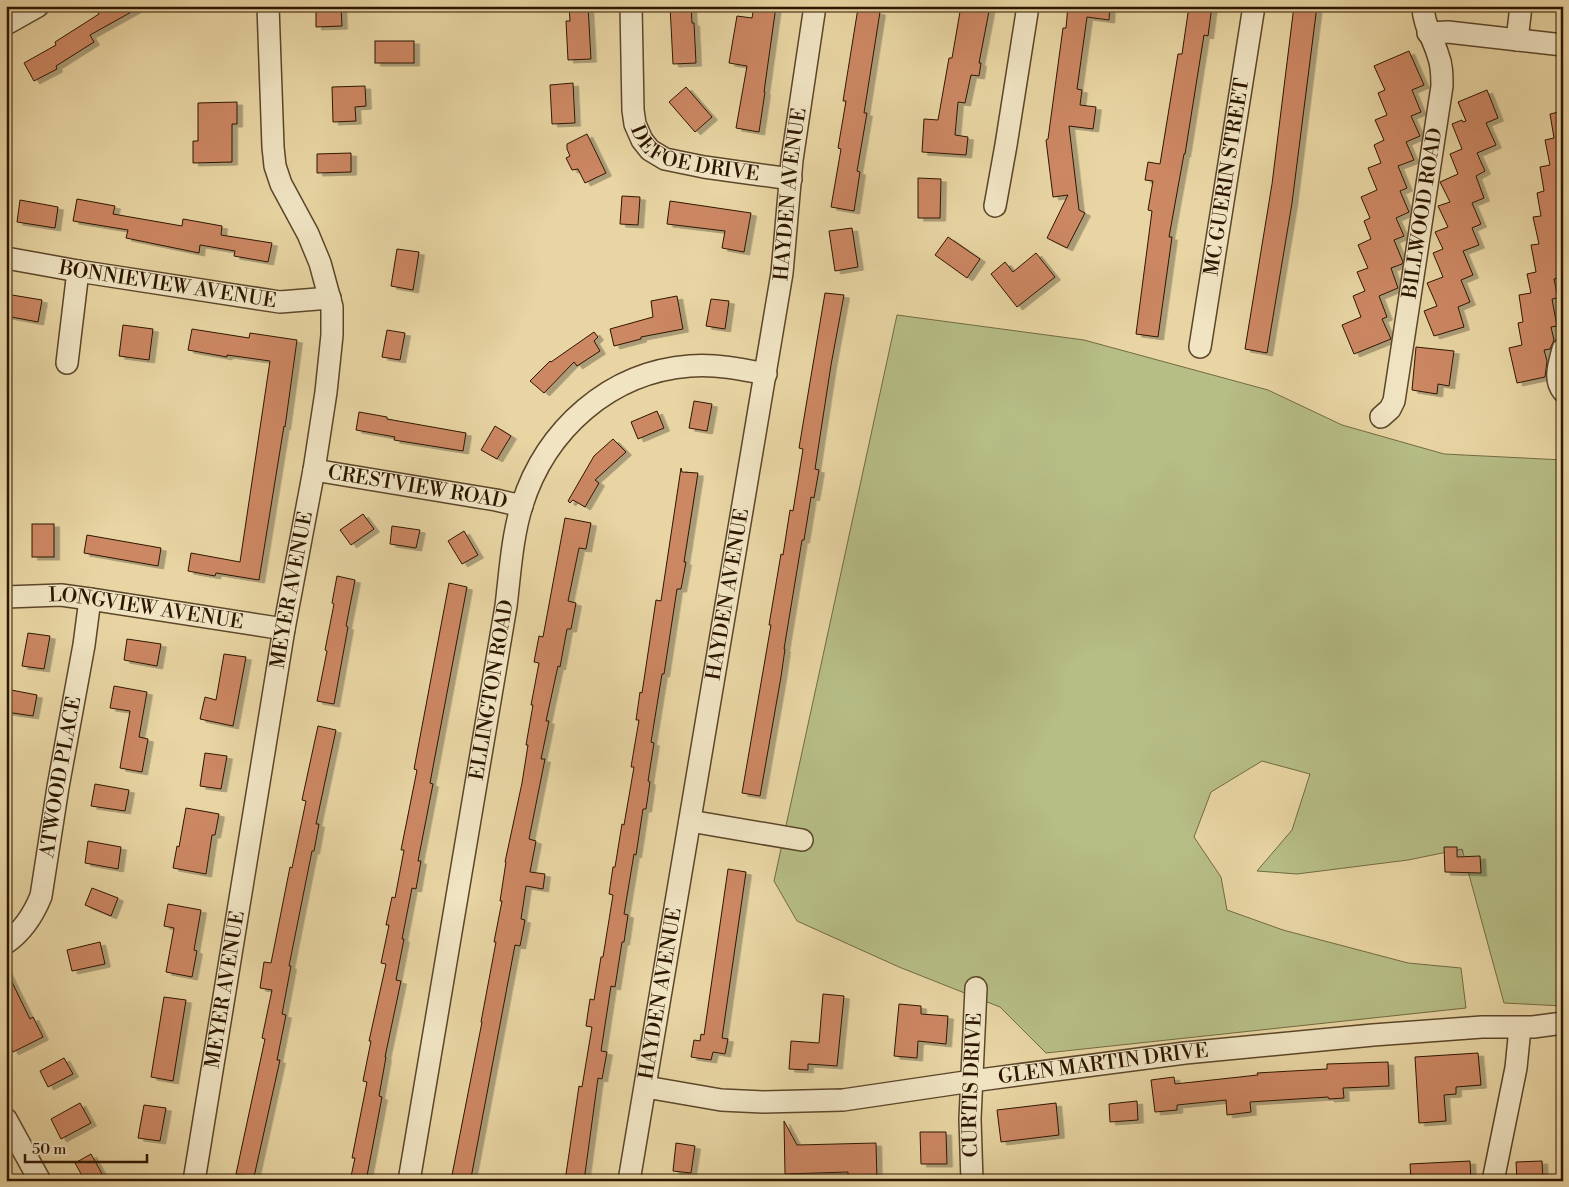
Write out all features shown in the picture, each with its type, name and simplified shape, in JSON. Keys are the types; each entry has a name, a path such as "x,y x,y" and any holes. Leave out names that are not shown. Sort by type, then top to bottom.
{"street":[{"path":"6,24 38,6"},
{"name":"MEYER AVENUE","path":"194,1181 284,629 314,470 326,392 332,334 332,307 317,256 308,234 281,184 275,166 268,6"},
{"name":"DEFOE DRIVE","path":"631,6 633,110 635,124 642,140 650,150 670,161 791,179"},
{"name":"HAYDEN AVENUE","path":"629,1181 782,273 792,160 815,6"},
{"path":"995,206 1028,6"},
{"name":"MC GUERIN STREET","path":"1200,347 1254,6"},
{"name":"BILLWOOD ROAD","path":"1381,417 1390,409 1394,400 1442,86 1442,69 1438,54 1428,33 1423,6"},
{"path":"1517,40 1521,6"},
{"path":"1428,33 1448,32 1563,45"},
{"name":"BONNIEVIEW AVENUE","path":"6,258 280,302 330,298"},
{"path":"67,363 78,271"},
{"path":"1563,349 1557,379 1558,386 1563,391"},
{"name":"ELLINGTON ROAD","path":"409,1181 522,506 538,468 556,438 573,418 607,393 629,381 657,371 690,366 724,366 766,374"},
{"name":"CRESTVIEW ROAD","path":"314,470 522,506"},
{"name":"LONGVIEW AVENUE","path":"6,597 61,596 90,599 284,629"},
{"name":"ATWOOD PLACE","path":"6,943 15,937 26,925 35,912 41,896 58,787 84,645 90,599"},
{"path":"690,821 802,840"},
{"name":"CURTIS DRIVE","path":"972,1181 970,1119 976,988"},
{"name":"GLEN MARTIN DRIVE","path":"646,1087 721,1100 811,1102 851,1099 1185,1053 1373,1035 1482,1027 1520,1028 1563,1023"},
{"path":"1494,1181 1516,1068 1520,1028"},
{"path":"6,1119 40,1181"}],"green space":[{"path":"897,315 1084,340 1268,390 1342,425 1444,454 1563,460 1563,1006 1504,1003 1462,849 1408,860 1297,874 1257,871 1292,830 1310,774 1262,761 1211,792 1194,837 1221,877 1227,910 1283,930 1408,963 1461,968 1466,1008 1046,1053 1000,1007 899,967 797,921 774,881"}],"building":[{"path":"94,6 142,6 90,35 94,42 56,66 57,69 34,81 24,63 56,45 55,42 99,14"},
{"path":"316,6 341,6 342,26 316,27"},
{"path":"569,6 588,6 591,59 568,60 566,21 570,21"},
{"path":"670,6 691,6 692,23 694,23 696,63 673,64"},
{"path":"754,6 776,6 759,132 736,128 747,66 729,63 737,16 752,18"},
{"path":"961,6 990,6 979,63 981,63 979,76 971,75 965,103 958,102 955,135 968,137 966,155 922,152 924,119 938,120"},
{"path":"1068,6 1110,6 1109,20 1087,17 1077,89 1082,90 1080,105 1096,107 1093,129 1069,126 1079,210 1085,213 1067,248 1047,238 1068,195 1053,197 1046,140 1048,139 1063,28 1066,28"},
{"path":"1189,6 1212,6 1208,36 1204,35 1185,154 1169,237 1172,237 1158,337 1136,334 1152,211 1148,210 1153,181 1145,180 1148,162 1160,164 1178,54 1182,54"},
{"path":"1294,6 1317,6 1292,203 1267,353 1245,349 1272,184"},
{"path":"858,8 880,12 864,113 867,113 857,171 860,172 854,211 831,207 841,149 838,148 846,101 843,101"},
{"path":"375,41 414,41 414,63 375,63"},
{"path":"1409,51 1424,85 1412,90 1421,112 1411,116 1420,136 1406,142 1414,160 1398,166 1407,188 1400,191 1409,212 1396,218 1404,236 1394,240 1403,262 1391,268 1398,288 1379,296 1387,317 1382,319 1391,339 1354,354 1342,325 1361,317 1353,296 1365,291 1357,272 1368,268 1358,245 1371,239 1364,221 1370,218 1361,197 1377,190 1368,168 1381,163 1374,145 1384,140 1375,120 1387,115 1378,93 1385,90 1374,66"},
{"path":"573,83 575,123 552,124 550,85"},
{"path":"365,86 366,106 355,107 356,121 333,122 332,87"},
{"path":"686,87 712,117 695,132 669,102"},
{"path":"1487,90 1498,118 1486,123 1496,145 1477,153 1485,171 1476,176 1484,198 1472,203 1481,224 1472,228 1479,245 1463,251 1473,275 1461,280 1470,302 1458,307 1464,327 1434,336 1424,311 1437,306 1427,283 1443,277 1433,253 1443,249 1435,232 1448,227 1438,206 1450,202 1440,182 1458,174 1450,154 1462,149 1452,124 1462,120 1463,122 1466,121 1458,102"},
{"path":"237,102 237,124 232,124 232,162 193,163 193,141 198,141 198,103"},
{"path":"1563,111 1563,277 1554,279 1558,298 1552,299 1557,326 1551,327 1554,340 1550,349 1544,350 1547,361 1545,377 1517,383 1509,348 1522,345 1518,323 1523,322 1519,295 1531,293 1527,274 1536,272 1531,245 1539,244 1533,217 1541,216 1537,193 1544,191 1540,167 1550,165 1545,140 1554,138 1550,114"},
{"path":"587,134 606,173 585,183 578,169 572,170 566,158 570,156 567,144"},
{"path":"351,153 351,172 317,173 317,154"},
{"path":"918,178 941,179 940,218 918,218"},
{"path":"622,196 640,197 638,225 620,224"},
{"path":"77,199 115,206 113,214 182,226 183,219 222,226 221,235 272,243 268,262 234,256 235,251 200,245 199,253 126,238 128,230 73,221"},
{"path":"20,200 58,207 55,228 17,222"},
{"path":"670,201 751,213 744,252 722,248 725,231 667,224"},
{"path":"852,228 858,267 835,271 829,231"},
{"path":"948,237 980,259 967,278 935,255"},
{"path":"397,249 419,252 413,290 391,286"},
{"path":"1036,253 1055,277 1017,307 991,274 1005,262 1013,272"},
{"path":"825,293 844,295 815,469 819,470 814,498 811,497 804,540 802,540 760,796 742,793 771,625 769,625 781,554 783,555 790,510 793,511 803,449 799,448"},
{"path":"6,294 42,300 38,322 6,316"},
{"path":"677,296 683,329 641,337 641,339 614,346 610,329 653,317 651,301"},
{"path":"711,299 729,301 725,329 706,326"},
{"path":"123,325 153,329 149,360 119,356"},
{"path":"192,329 249,338 250,333 297,340 285,427 259,580 216,573 215,576 188,571 191,553 240,562 270,361 227,355 227,357 188,350"},
{"path":"387,330 405,333 400,360 382,357"},
{"path":"594,332 598,337 594,341 600,351 577,366 574,362 544,393 530,381 550,361"},
{"path":"1416,347 1454,351 1449,386 1438,384 1437,394 1412,390"},
{"path":"694,401 712,404 707,431 689,428"},
{"path":"657,411 664,428 638,439 631,422"},
{"path":"359,412 466,433 463,451 394,440 395,437 356,430"},
{"path":"495,426 511,436 497,459 481,450"},
{"path":"613,439 626,452 595,480 599,483 585,507 573,500 570,503 568,501 594,456"},
{"path":"681,468 682,472 698,473 684,562 686,562 681,589 677,589 651,742 654,743 648,781 650,782 646,809 643,809 636,855 634,854 624,914 628,915 624,942 622,942 615,987 611,986 601,1051 607,1052 602,1079 598,1078 584,1181 565,1181 579,1086 582,1087 592,1027 586,1026 590,999 594,1000 601,957 603,957 613,895 609,894 613,867 615,867 622,824 624,825 634,767 631,767 639,720 636,720 640,692 642,693 656,600 661,601"},
{"path":"363,514 374,529 351,545 340,530"},
{"path":"565,518 591,523 586,549 579,548 568,601 576,603 571,629 567,629 560,667 558,666 546,721 549,721 541,759 545,759 529,839 536,841 530,872 545,874 543,889 526,886 521,919 525,920 520,946 515,945 471,1178 452,1175 496,942 494,942 502,901 500,901 505,862 522,783 533,705 531,705 539,663 534,662 539,636 543,637"},
{"path":"32,524 54,524 54,557 32,557"},
{"path":"392,526 420,530 416,548 390,544"},
{"path":"464,531 478,555 462,564 448,541"},
{"path":"87,535 161,548 158,566 84,553"},
{"path":"337,576 355,580 334,704 317,701 327,651 325,650 334,604 332,603"},
{"path":"449,583 467,587 430,783 433,784 418,861 421,861 416,889 412,888 402,939 404,939 396,980 401,981 385,1057 379,1096 382,1097 366,1181 350,1181 355,1158 352,1158 367,1082 363,1081 371,1041 369,1041 386,964 381,963 389,925 386,925 392,897 395,898 404,850 401,850 417,770 414,769"},
{"path":"28,633 50,636 44,669 22,666"},
{"path":"127,639 161,644 157,666 124,660"},
{"path":"224,654 246,657 233,726 200,719 205,697 216,700"},
{"path":"114,686 147,692 139,737 148,739 142,772 120,768 130,711 110,708"},
{"path":"6,689 37,695 33,716 6,712"},
{"path":"318,726 336,730 316,824 319,824 314,851 312,851 289,966 291,966 282,1014 286,1015 277,1060 280,1060 254,1177 236,1174 265,1039 262,1038 272,990 260,988 264,962 271,963 290,867 292,868 306,801 302,800"},
{"path":"205,753 227,756 221,789 200,786"},
{"path":"95,784 129,790 125,811 91,806"},
{"path":"186,808 219,814 215,835 212,835 206,874 173,868"},
{"path":"88,841 121,847 118,869 85,863"},
{"path":"1444,847 1457,847 1457,857 1480,856 1481,873 1445,872"},
{"path":"728,869 746,872 722,1038 728,1039 725,1054 713,1052 711,1060 691,1057 694,1040 700,1041 701,1034 704,1035"},
{"path":"92,888 118,898 111,916 85,905"},
{"path":"168,904 201,910 194,950 197,951 192,977 166,972 174,928 164,926"},
{"path":"100,942 105,964 72,971 67,950"},
{"path":"6,970 30,1019 33,1017 43,1037 13,1052 6,1038"},
{"path":"823,994 844,996 837,1066 808,1064 808,1070 789,1069 791,1041 819,1043"},
{"path":"164,997 186,1000 173,1081 151,1077"},
{"path":"899,1004 921,1006 921,1014 948,1016 946,1044 918,1041 917,1058 894,1056"},
{"path":"1478,1053 1481,1085 1456,1087 1456,1094 1444,1095 1446,1121 1419,1123 1415,1057"},
{"path":"64,1058 73,1074 48,1087 40,1071"},
{"path":"1388,1062 1389,1086 1343,1088 1344,1098 1329,1099 1328,1097 1250,1102 1251,1112 1227,1115 1226,1100 1177,1105 1177,1110 1155,1112 1151,1080 1174,1077 1175,1084 1258,1075 1257,1073 1327,1069 1327,1064"},
{"path":"1137,1101 1138,1120 1110,1122 1109,1104"},
{"path":"80,1103 91,1123 61,1139 51,1119"},
{"path":"1056,1103 1059,1135 1001,1142 997,1110"},
{"path":"144,1105 166,1108 160,1141 138,1138"},
{"path":"784,1121 797,1145 876,1143 877,1181 848,1181 848,1172 785,1174"},
{"path":"920,1132 946,1132 947,1164 921,1164"},
{"path":"676,1143 695,1146 691,1173 673,1171"},
{"path":"91,1154 106,1181 85,1181 75,1163"},
{"path":"1470,1161 1471,1181 1411,1181 1410,1164"},
{"path":"1542,1161 1543,1181 1517,1181 1516,1162"}]}
